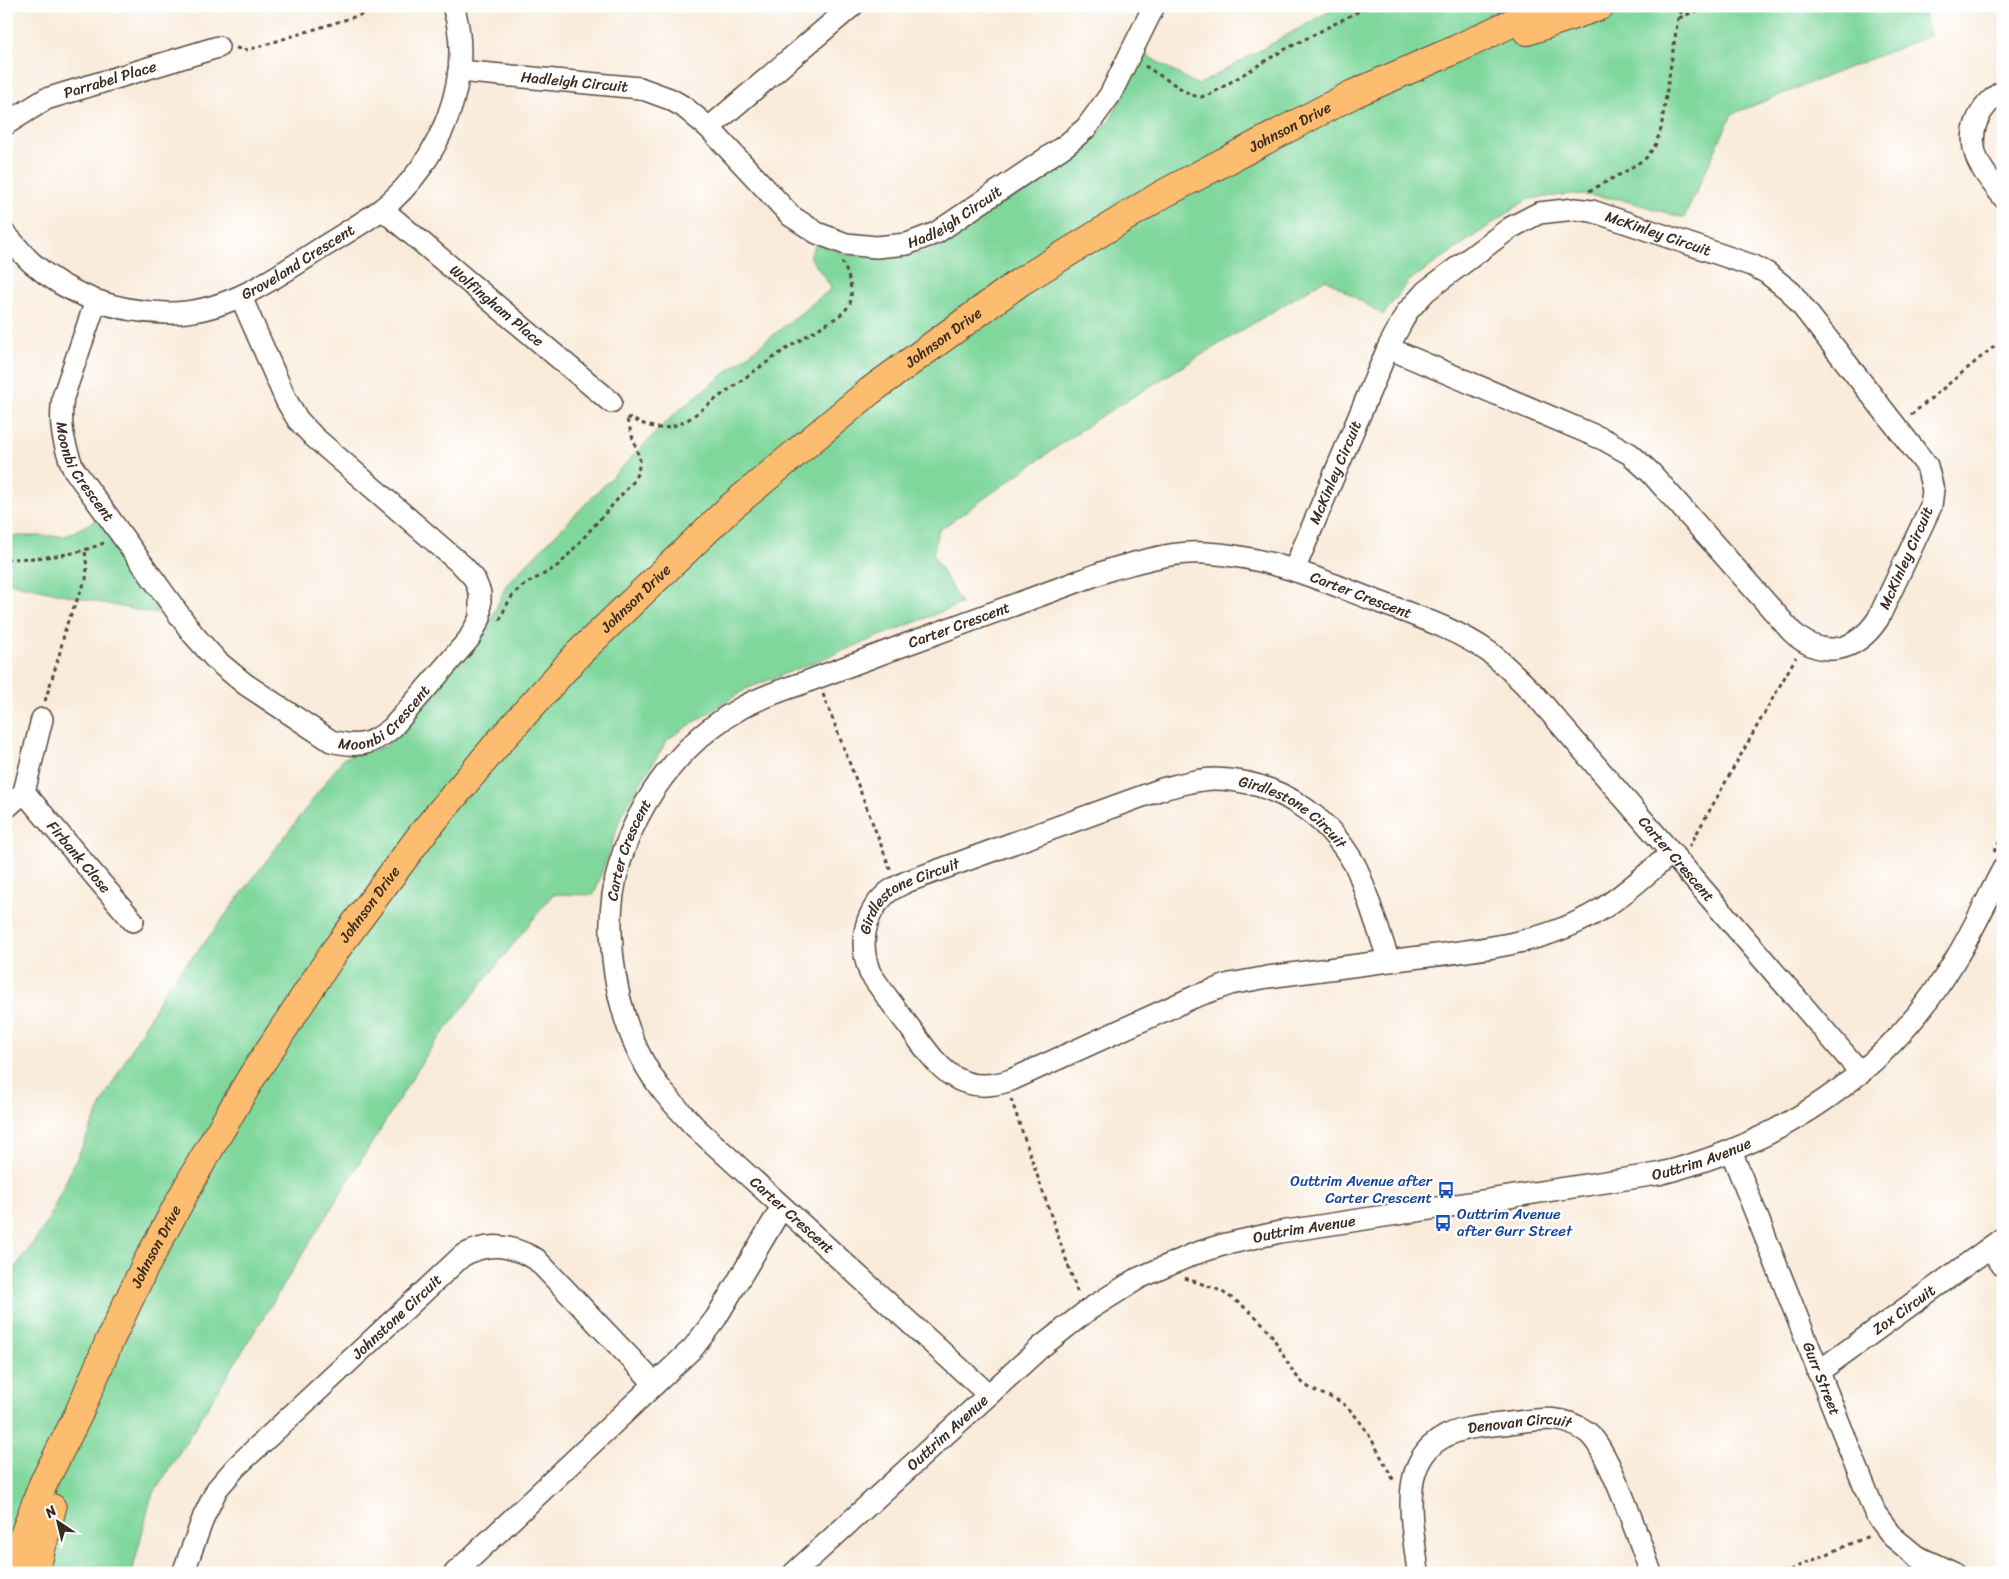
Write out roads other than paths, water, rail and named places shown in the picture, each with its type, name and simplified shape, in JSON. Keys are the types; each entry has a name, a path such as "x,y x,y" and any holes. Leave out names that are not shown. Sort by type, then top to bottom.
{"main road":[{"name":"Johnson Drive","path":"10,1573 43,1484 78,1415 109,1342 144,1268 198,1168 258,1066 334,952 422,834 499,742 579,653 738,501 870,392 1020,282 1164,194 1353,94 1457,49 1547,6"},
{"name":"Johnson Drive","path":"1457,49 1530,30 1600,6"},
{"name":"Johnson Drive","path":"35,1573 78,1415"}],"street":[{"name":"Groveland Crescent","path":"6,235 31,262 62,285 96,301 132,311 169,313 206,308 241,297 268,282 382,209 412,181 435,148 451,111 459,71 460,52 454,6"},
{"path":"709,128 852,6"},
{"name":"Hadleigh Circuit","path":"459,71 640,88 678,103 709,128 791,216 817,233 846,244 876,247 907,244 936,233 1066,145 1086,128 1110,95 1154,6"},
{"name":"Parrabel Place","path":"6,124 46,99 218,47"},
{"path":"2003,91 1984,106 1976,121 1973,137 1973,146 1978,162 2003,197"},
{"name":"Wolfingham Place","path":"382,209 611,402"},
{"name":"McKinley Circuit","path":"1294,570 1388,348 1406,312 1426,291 1510,228 1539,213 1575,209 1592,211 1754,266 1767,273 1791,292 1927,466 1933,490 1931,506 1878,619 1868,634 1854,644 1830,649 1813,646 1798,637 1651,473 1630,454 1605,440 1388,348"},
{"name":"Moonbi Crescent","path":"96,301 62,397 60,412 62,441 73,468 193,634 217,661 245,684 331,741 347,745 364,744 380,738 392,728 469,639 480,618 480,593 474,578 463,566 314,438 298,420 286,400 241,297"},
{"name":"Carter Crescent","path":"988,1395 695,1127 664,1092 639,1053 622,1010 614,974 611,918 618,872 633,828 655,788 669,769 702,736 739,709 760,698 1112,569 1157,557 1203,553 1249,557 1294,570 1431,622 1470,641 1506,665 1536,696 1861,1073"},
{"path":"6,808 24,792 42,719"},
{"name":"Girdlestone Circuit","path":"1389,961 1357,869 1338,838 1326,825 1299,803 1283,794 1250,783 1214,779 1196,780 1162,789 906,882 887,893 872,910 864,930 864,948 870,973 932,1059 948,1074 968,1083 979,1085 1005,1082 1194,997 1230,984 1268,976 1389,961 1518,943 1560,930 1598,911 1676,858"},
{"name":"Firbank Close","path":"24,792 133,921"},
{"name":"Outtrim Avenue","path":"794,1573 1041,1347 1088,1310 1139,1278 1194,1254 1222,1245 1280,1232 1658,1174 1731,1152 1799,1118 1831,1097 1861,1073 1903,1032 1922,1009 1955,961 1998,861"},
{"name":"Gurr Street","path":"1731,1152 1875,1513 1893,1537 1916,1556 1953,1573"},
{"path":"455,1573 693,1348 716,1318 782,1206"},
{"name":"Zox Circuit","path":"1818,1372 1996,1243 2003,1266"},
{"name":"Johnstone Circuit","path":"183,1573 204,1516 217,1489 236,1467 462,1256 472,1251 493,1246 516,1249 536,1259 656,1384"},
{"name":"Denovan Circuit","path":"1418,1573 1410,1501 1412,1479 1421,1459 1435,1442 1445,1436 1465,1429 1547,1418 1568,1422 1591,1436 1606,1459 1652,1573"}],"place":[{"name":"Outtrim Avenue after Carter Crescent","path":"1446,1190"},
{"name":"Outtrim Avenue after Gurr Street","path":"1443,1223"}]}
